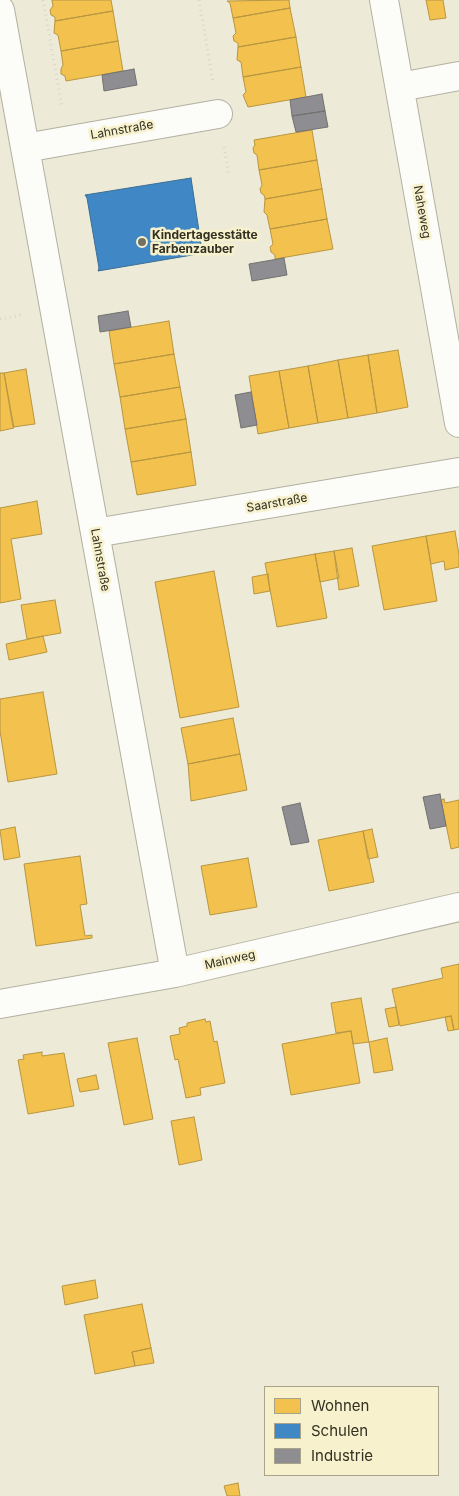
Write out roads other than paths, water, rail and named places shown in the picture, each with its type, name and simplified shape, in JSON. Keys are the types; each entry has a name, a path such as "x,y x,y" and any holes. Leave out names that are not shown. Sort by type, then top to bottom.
{"street":[{"name":"Naheweg","path":"384,0 459,423"},
{"name":"Lahnstraße","path":"0,10 175,973"},
{"path":"400,87 459,76"},
{"name":"Lahnstraße","path":"25,148 218,114"},
{"name":"Saarstraße","path":"95,533 459,472"},
{"name":"Mainweg","path":"0,1004 175,973 459,907"}],"place":[{"name":"Kindertagesstätte Farbenzauber","path":"142,242"}]}
